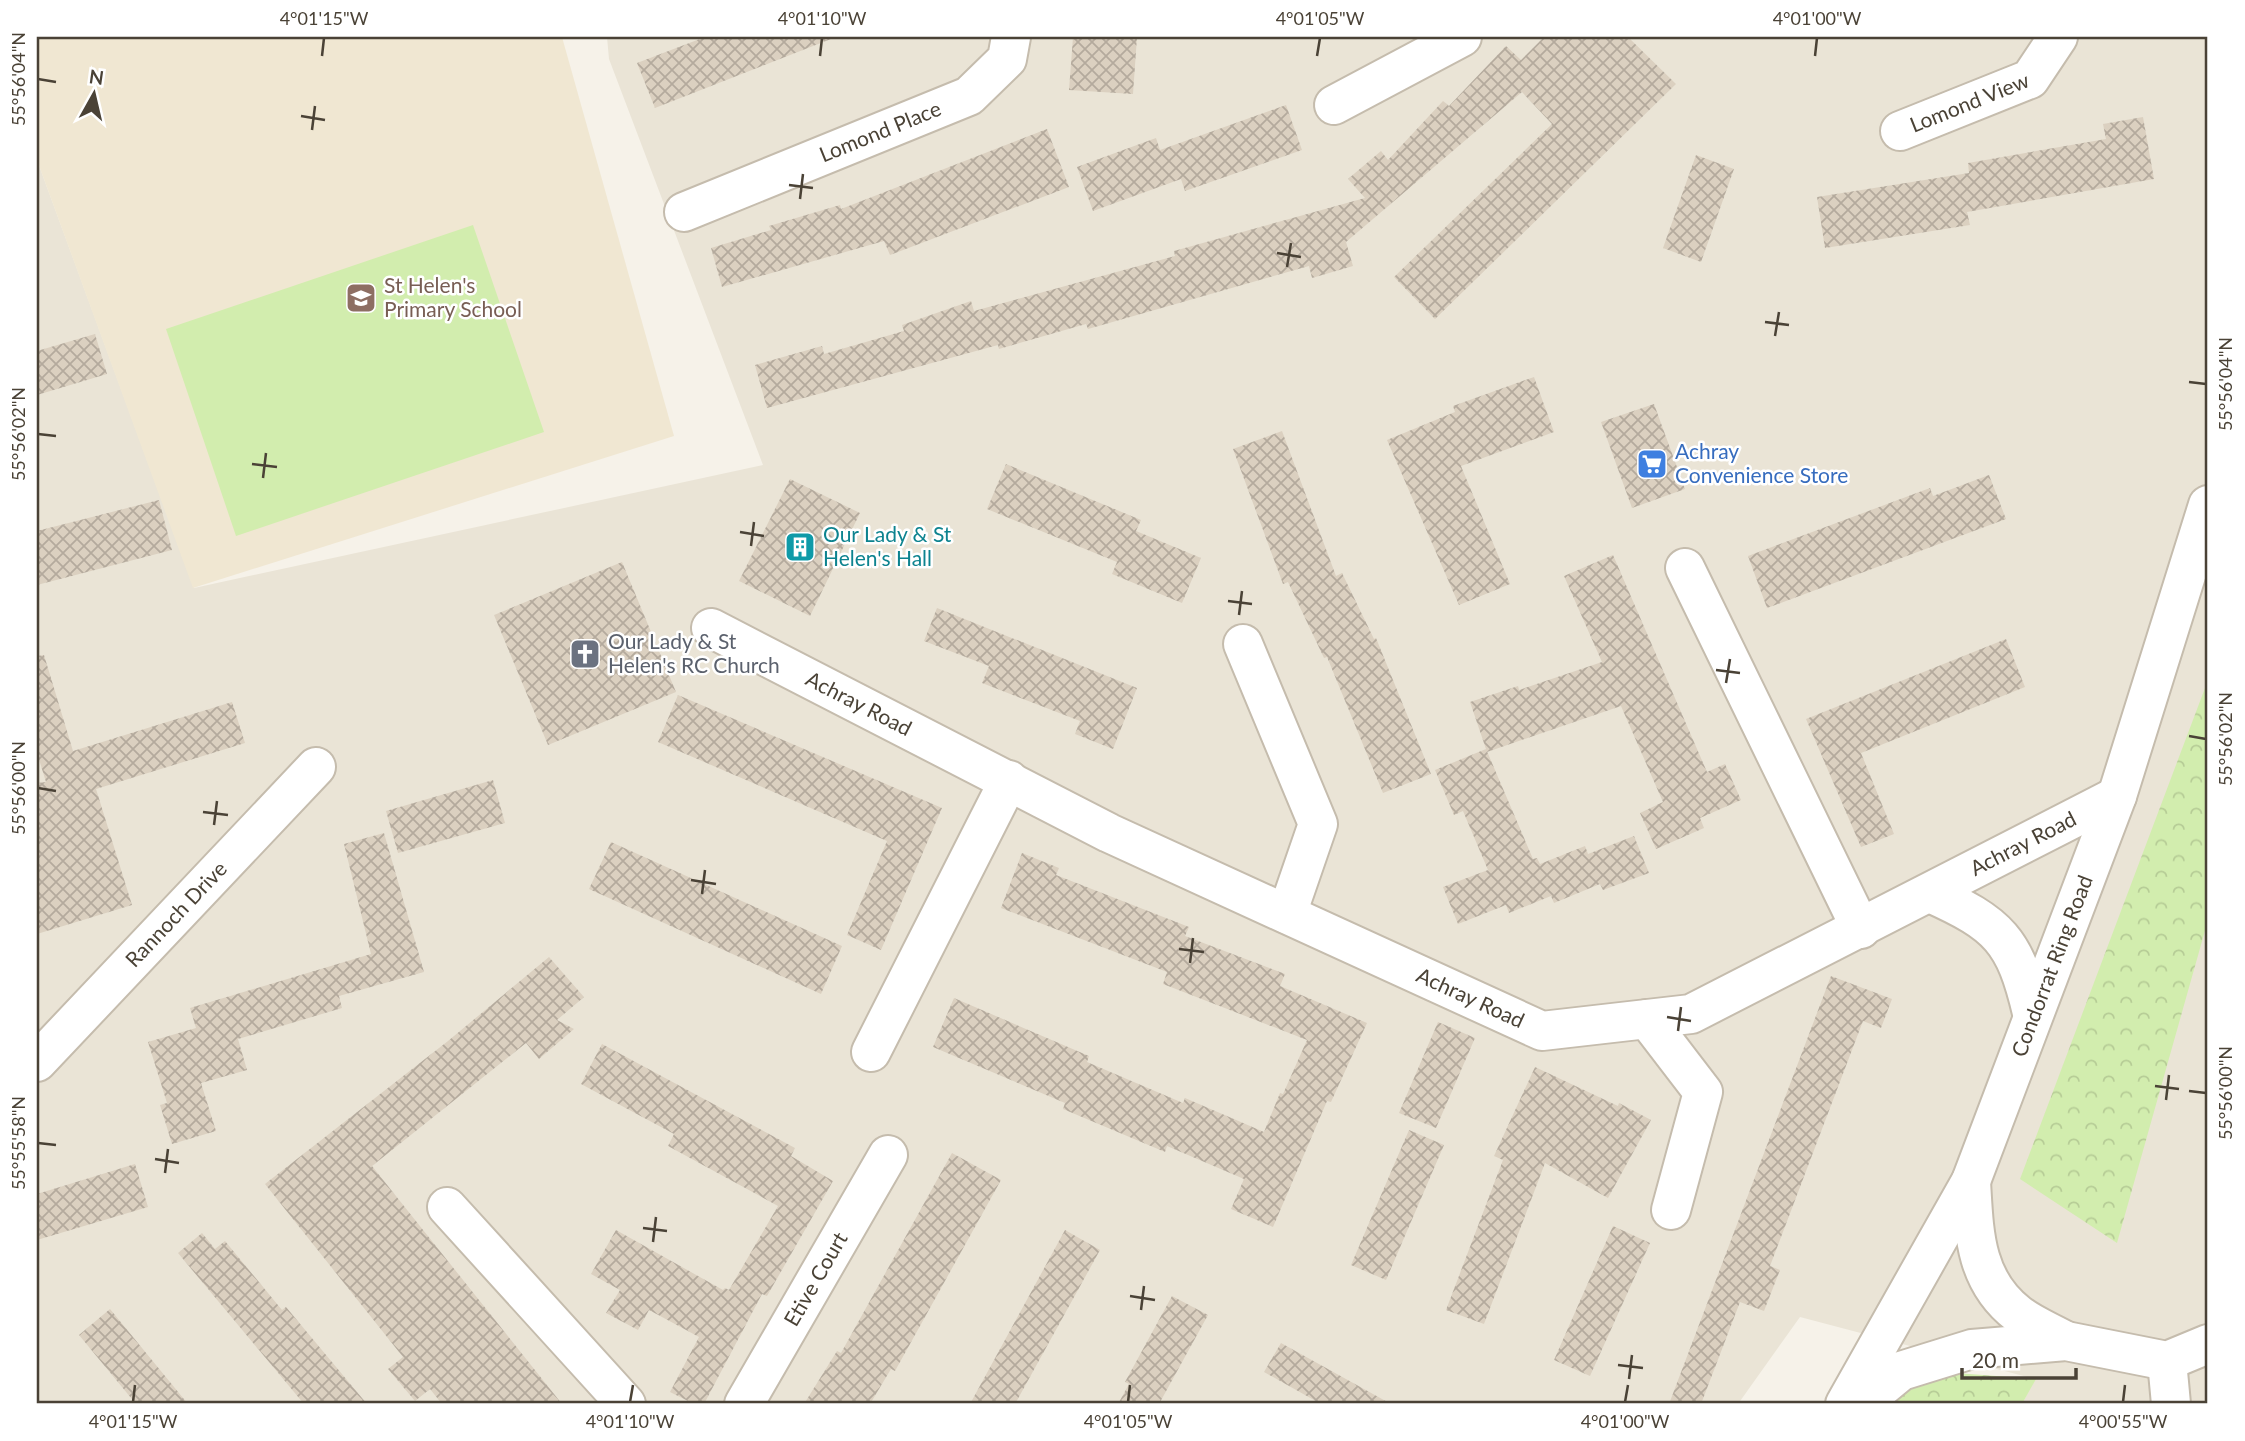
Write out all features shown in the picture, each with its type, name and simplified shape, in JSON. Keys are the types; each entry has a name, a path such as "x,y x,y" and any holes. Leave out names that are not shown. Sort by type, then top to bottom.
{"street":[{"name":"Lomond Place","path":"684,212 969,96 1007,59 1011,37"},
{"path":"1335,105 1462,37"},
{"name":"Lomond View","path":"1900,131 2030,79 2058,37"},
{"name":"Condorrat Ring Road","path":"1845,1404 1971,1181 2032,1013 2118,796 2208,505"},
{"path":"1685,568 1861,929"},
{"name":"Achray Road","path":"711,628 1109,832 1542,1031 1691,1014 2118,796"},
{"path":"1243,644 1318,824 1287,914"},
{"name":"Rannoch Drive","path":"37,1062 316,767"},
{"path":"871,1052 1009,780"},
{"name":"Achray Road","path":"1930,893 1972,912 2007,942 2022,970 2032,1013"},
{"path":"1647,1019 1703,1092 1671,1210"},
{"name":"Etive Court","path":"744,1404 888,1155"},
{"path":"1971,1181 1975,1247 1996,1293 2019,1315 2066,1341"},
{"path":"447,1207 626,1404"},
{"path":"1861,1404 1901,1371 1972,1349 2066,1341 2167,1361 2208,1344"},
{"path":"2167,1361 2171,1404"}],"shaded area":[{"name":"St Helen's Primary School","path":"37,37 562,37 674,436 193,588 37,160"},
{"path":"607,37 2208,37 2208,1404 2022,1404 2035,1379 1800,1317 1738,1404 37,1404 37,160 194,588 763,465 609,59"}],"green space":[{"path":"473,225 544,432 236,536 166,329"},
{"path":"2208,680 2208,920 2117,1243 2020,1179"},
{"path":"1901,1369 2036,1379 2022,1404 1873,1404"}],"building":[{"path":"705,37 831,39 655,108 637,63"},
{"path":"1073,37 1137,37 1133,94 1069,90"},
{"path":"1544,37 1628,37 1676,84 1435,319 1394,277 1552,124 1522,92 1346,242 1353,266 1312,278 1309,266 1088,329 1086,324 999,349 998,345 767,408 755,365 822,346 824,354 904,331 902,325 971,301 974,311 1175,256 1174,251 1365,198 1348,179 1381,151 1388,160 1443,101 1449,106 1506,46 1521,60"},
{"path":"1286,105 1302,150 1185,191 1181,179 1093,211 1077,167 1156,138 1160,150"},
{"path":"2143,117 2154,179 1967,212 1970,225 1825,248 1817,197 1969,173 1968,163 2106,139 2103,124"},
{"path":"1047,129 1069,187 890,255 884,241 722,287 711,248 771,230 769,226 840,205 841,209"},
{"path":"1696,155 1734,169 1701,262 1663,248"},
{"path":"95,334 107,374 37,395 37,351"},
{"path":"1534,377 1554,432 1461,466 1510,584 1459,605 1387,440 1455,412 1453,406"},
{"path":"1654,404 1685,489 1632,508 1601,422"},
{"path":"1282,431 1336,576 1342,573 1374,639 1376,638 1431,774 1383,793 1327,657 1324,658 1288,582 1283,584 1233,449"},
{"path":"1006,464 1141,520 1136,531 1201,558 1182,603 1112,574 1117,562 987,509"},
{"path":"1989,475 2006,519 1767,608 1748,556 1930,488 1933,496"},
{"name":"Our Lady & St Helen's Hall","path":"790,479 860,513 810,616 739,581"},
{"path":"159,500 172,550 37,585 37,531"},
{"path":"1613,555 1707,772 1725,764 1741,800 1700,818 1704,828 1656,849 1640,813 1663,802 1621,706 1487,752 1470,702 1518,686 1519,690 1602,662 1564,576"},
{"name":"Our Lady & St Helen's RC Church","path":"622,562 676,692 548,745 494,615"},
{"path":"937,608 1137,688 1113,749 1075,734 1080,721 982,683 989,666 924,641"},
{"path":"2006,639 2025,687 1861,753 1894,834 1861,847 1806,719"},
{"path":"44,655 73,751 232,702 245,743 96,789 132,905 37,934 37,783 46,782 37,753 37,656"},
{"path":"678,695 942,808 881,950 847,935 887,841 658,742"},
{"path":"1486,749 1533,859 1537,858 1540,864 1585,846 1588,854 1634,836 1649,873 1603,890 1600,884 1554,903 1551,896 1509,913 1506,905 1458,924 1443,887 1488,870 1463,811 1454,815 1435,770"},
{"path":"493,780 505,823 398,853 386,811"},
{"path":"384,833 424,972 339,996 342,1008 238,1039 247,1070 201,1083 216,1131 172,1144 160,1105 167,1103 148,1042 196,1028 190,1008 371,954 344,844"},
{"path":"611,842 842,946 821,994 589,889"},
{"path":"1022,853 1059,868 1056,875 1189,927 1185,936 1285,974 1280,986 1367,1023 1331,1102 1327,1101 1273,1227 1231,1209 1244,1179 1167,1146 1165,1152 1063,1109 1065,1103 933,1047 954,998 1089,1056 1087,1062 1183,1103 1185,1098 1264,1132 1280,1093 1283,1094 1307,1040 1163,984 1167,972 1001,908"},
{"path":"549,957 584,997 557,1020 574,1029 539,1059 526,1043 372,1166 562,1404 442,1404 430,1389 415,1401 388,1369 403,1357 265,1184 448,1041"},
{"path":"1831,976 1892,999 1881,1028 1863,1021 1770,1266 1780,1270 1764,1311 1740,1302 1701,1404 1669,1404"},
{"path":"1438,1022 1475,1038 1436,1128 1399,1113"},
{"path":"602,1044 795,1148 791,1156 833,1181 767,1296 762,1294 704,1404 694,1404 670,1392 699,1337 649,1310 638,1330 606,1313 620,1290 591,1274 616,1230 723,1290 729,1290 778,1206 668,1146 674,1134 581,1084"},
{"path":"1535,1067 1618,1106 1619,1103 1651,1120 1608,1198 1545,1163 1484,1324 1446,1310 1503,1160 1494,1156"},
{"path":"1409,1130 1444,1145 1386,1280 1351,1265"},
{"path":"952,1153 1001,1180 895,1371 891,1369 870,1404 804,1404 837,1351 841,1353"},
{"path":"135,1164 148,1207 37,1240 37,1194"},
{"path":"1613,1226 1650,1243 1590,1376 1554,1360"},
{"path":"1065,1230 1100,1250 1015,1404 970,1404"},
{"path":"202,1233 215,1249 225,1241 282,1310 286,1307 367,1404 304,1404 178,1253"},
{"path":"1172,1296 1208,1315 1159,1404 1118,1404 1129,1384 1125,1382"},
{"path":"110,1309 188,1404 136,1404 79,1335"},
{"path":"1281,1343 1391,1404 1321,1404 1264,1372"}],"place":[{"name":"St Helen's Primary School","path":"361,298"},
{"name":"Achray Convenience Store","path":"1652,464"},
{"name":"Our Lady & St Helen's Hall","path":"800,547"},
{"name":"Our Lady & St Helen's RC Church","path":"585,654"}]}
